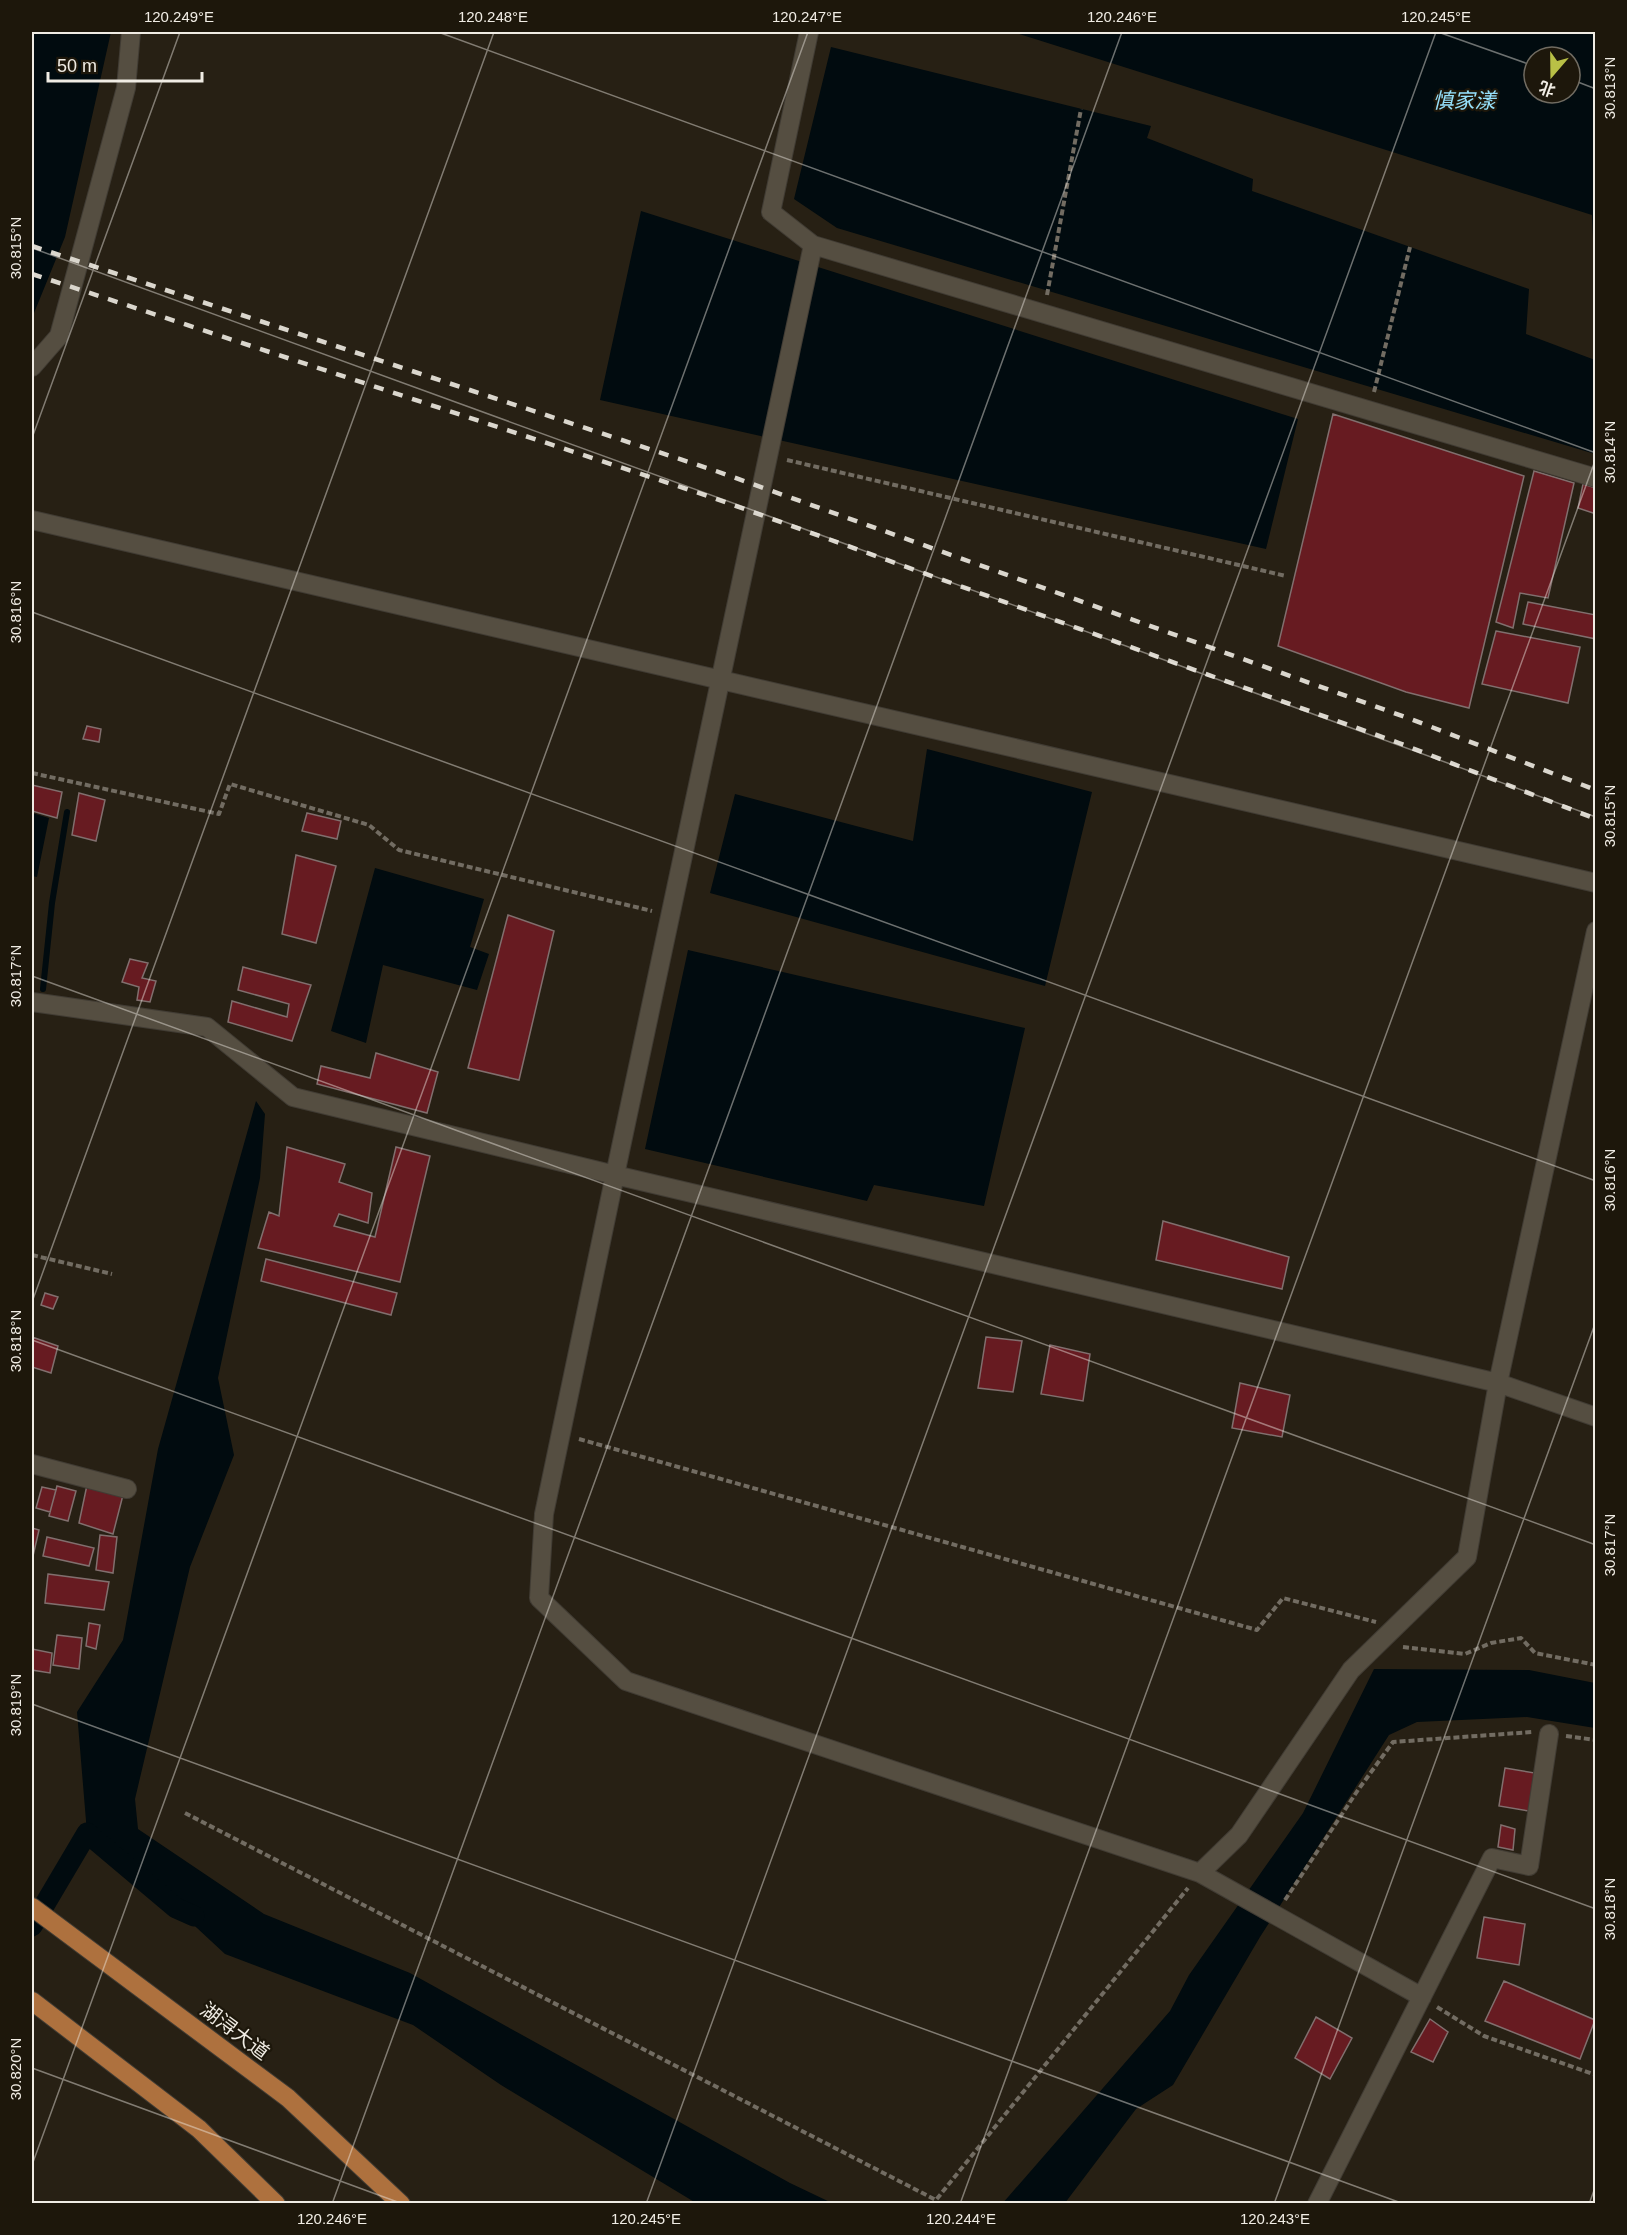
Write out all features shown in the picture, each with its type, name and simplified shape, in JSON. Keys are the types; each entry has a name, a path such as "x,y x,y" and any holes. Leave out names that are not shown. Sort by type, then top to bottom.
{"main road":[{"name":"湖浔大道","path":"32,1907 288,2098 401,2204"},
{"path":"34,2003 199,2129 276,2204"}],"street":[{"path":"32,367 59,336 126,88 131,32"},
{"path":"810,32 771,213 813,245 1596,478"},
{"path":"813,245 544,1514 539,1598 626,1681 1200,1873 1422,1997"},
{"path":"32,520 1596,883"},
{"path":"1200,1873 1239,1835 1351,1670 1467,1557 1498,1383 1596,931"},
{"path":"33,1007 207,1028 293,1097 1498,1383 1596,1417"},
{"path":"32,1464 127,1489"},
{"path":"1317,2204 1492,1858 1529,1866 1549,1734"}],"path":[{"path":"1044,313 1081,109"},
{"path":"1369,410 1410,247"},
{"path":"768,455 1286,576"},
{"path":"32,772 219,814 230,784 369,825 399,850 670,916"},
{"path":"32,1255 112,1274"},
{"path":"561,1434 1257,1630 1283,1598 1395,1628"},
{"path":"1378,1644 1464,1654 1491,1643 1521,1638 1535,1653 1596,1665"},
{"path":"1275,1914 1393,1742 1526,1731 1596,1740"},
{"path":"185,1813 936,2200 1200,1873"},
{"path":"1422,1997 1484,2036 1596,2075"}],"water":[{"path":"32,32 111,32 65,237 32,318"},
{"name":"慎家漾","path":"1013,32 1595,32 1595,284 1592,215"},
{"path":"831,47 1151,126 1147,138 1253,179 1252,191 1529,289 1526,334 1595,360 1595,454 837,228 794,199"},
{"path":"641,211 1298,419 1266,549 600,400"},
{"path":"927,749 1092,792 1045,986 710,893 735,794 913,841"},
{"path":"32,813 49,818 37,877 32,876"},
{"path":"375,868 484,899 470,947 489,954 477,990 383,965 366,1043 331,1031"},
{"path":"688,950 1025,1028 984,1206 874,1185 867,1201 645,1149"},
{"path":"256,1101 265,1114 260,1178 218,1378 234,1455 190,1567 135,1799 138,1829 264,1914 410,1973 790,2183 832,2203 696,2203 501,2085 413,2025 225,1954 169,1902 87,1833 77,1712 123,1640 158,1449"},
{"path":"1374,1669 1529,1670 1595,1683 1595,1728 1527,1717 1417,1722 1389,1735 1260,1937 1173,2085 1136,2109 1065,2203 1002,2204 1170,2011 1189,1975 1303,1813"}],"building":[{"path":"1333,414 1524,476 1469,708 1406,692 1278,646"},
{"path":"1534,471 1574,483 1548,598 1520,593 1513,628 1496,622"},
{"path":"1583,484 1596,488 1596,514 1578,508"},
{"path":"1528,602 1596,615 1596,639 1523,624"},
{"path":"1496,631 1580,647 1568,703 1482,684"},
{"path":"87,726 101,729 99,742 83,739"},
{"path":"32,785 62,792 57,818 32,811"},
{"path":"79,793 105,800 96,841 72,835"},
{"path":"307,813 341,821 337,839 302,831"},
{"path":"296,855 336,866 316,943 282,934"},
{"path":"508,915 554,931 519,1080 468,1068"},
{"path":"130,959 148,963 142,978 156,981 150,1002 137,1000 139,987 122,982"},
{"path":"243,967 311,985 292,1041 228,1022 232,1001 287,1017 289,1004 238,990"},
{"path":"376,1053 438,1072 427,1113 317,1084 321,1066 370,1078"},
{"path":"287,1147 345,1164 339,1182 372,1193 368,1223 339,1214 334,1226 375,1237 396,1147 430,1156 400,1282 258,1248 269,1212 279,1216"},
{"path":"1163,1221 1289,1257 1282,1289 1156,1260"},
{"path":"266,1259 397,1293 391,1315 261,1281"},
{"path":"45,1293 58,1297 53,1309 41,1305"},
{"path":"32,1337 58,1346 51,1373 32,1367"},
{"path":"986,1337 1022,1341 1013,1392 978,1388"},
{"path":"1050,1345 1090,1354 1083,1401 1041,1394"},
{"path":"1240,1383 1290,1395 1282,1437 1232,1428"},
{"path":"87,1485 123,1495 113,1534 79,1523"},
{"path":"57,1486 76,1491 68,1521 49,1516"},
{"path":"42,1487 56,1490 50,1512 36,1508"},
{"path":"32,1528 39,1530 33,1556 32,1556"},
{"path":"100,1535 117,1537 113,1573 96,1570"},
{"path":"47,1537 94,1548 89,1566 43,1556"},
{"path":"48,1574 109,1582 104,1610 45,1603"},
{"path":"89,1623 100,1625 96,1649 86,1646"},
{"path":"57,1635 82,1638 79,1669 53,1665"},
{"path":"32,1649 52,1653 50,1673 32,1670"},
{"path":"1505,1768 1547,1775 1541,1813 1499,1806"},
{"path":"1501,1825 1515,1829 1513,1850 1498,1847"},
{"path":"1484,1917 1525,1924 1519,1965 1477,1958"},
{"path":"1504,1981 1595,2020 1580,2059 1485,2021"},
{"path":"1316,2017 1352,2038 1330,2079 1295,2058"},
{"path":"1430,2019 1448,2032 1433,2062 1411,2052"}],"waterway":[{"path":"43,989 52,903 67,812"},
{"path":"32,1926 87,1833 176,1908 194,1916"}],"railway":[{"path":"32,246 716,471 1408,718 1596,790"},
{"path":"32,274 708,496 1399,743 1596,819"}]}
